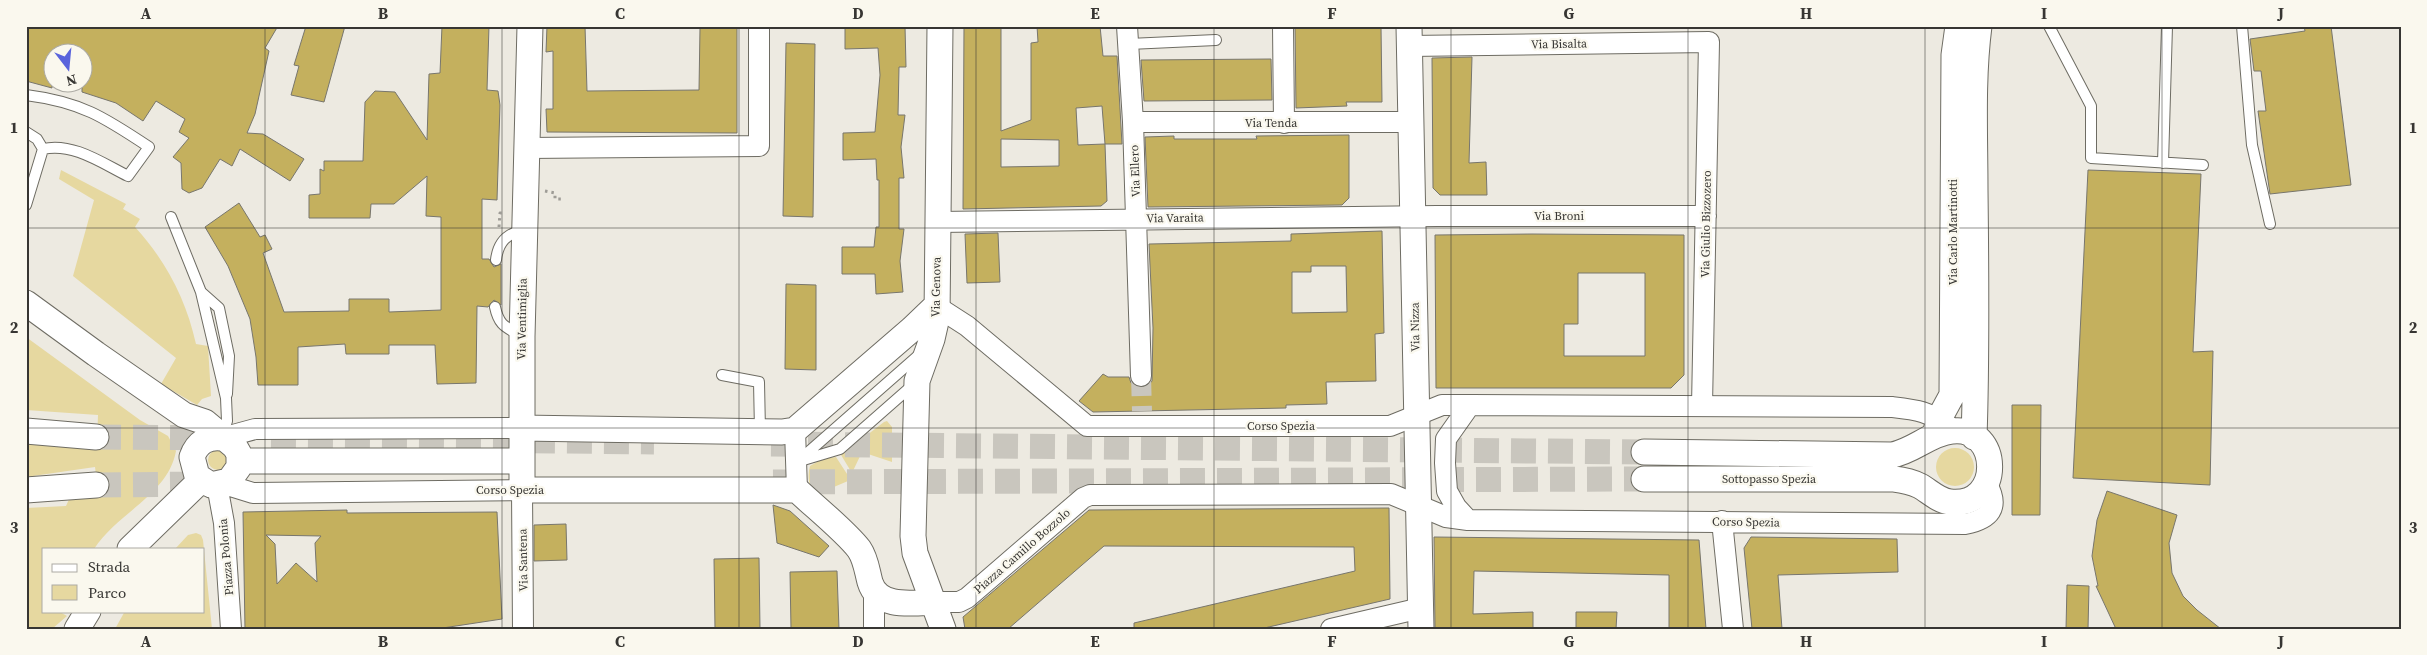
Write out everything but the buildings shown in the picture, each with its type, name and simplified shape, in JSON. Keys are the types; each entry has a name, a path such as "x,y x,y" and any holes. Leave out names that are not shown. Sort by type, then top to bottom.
{"street":[{"name":"Via Ventimiglia","path":"522,490 522,337 530,26"},
{"path":"527,148 759,146 759,26"},
{"name":"Via Genova","path":"940,26 935,328 916,381 913,536 915,553 943,629"},
{"path":"1283,26 1284,123"},
{"name":"Via Carlo Martinotti","path":"1950,430 1952,395 1954,55 1958,26"},
{"name":"Via Carlo Martinotti","path":"1950,430 1977,352 1974,107 1976,55 1980,26"},
{"name":"Via Ellero","path":"1128,35 1133,122 1140,376"},
{"name":"Via Bisalta","path":"1409,36 1710,42"},
{"name":"Via Nizza","path":"1409,36 1409,122 1413,216 1421,619"},
{"name":"Via Giulio Bizzozero","path":"1702,406 1710,42"},
{"name":"Via Tenda","path":"1133,122 1409,122"},
{"name":"Via Varaita","path":"938,222 1413,216"},
{"name":"Via Broni","path":"1413,216 1706,216"},
{"path":"26,302 184,415 205,422 222,438 236,447 240,461 237,472 214,483 131,548"},
{"path":"194,450 208,438 222,438 255,429 795,430 936,306"},
{"name":"Corso Spezia","path":"936,306 967,326 1087,426 1142,419 1390,426 1442,405 1892,407 1922,410 1950,430 1982,443 1990,462 1987,484 1993,494 1992,510 1981,519 1965,524 1468,520 1446,517 1391,494 1090,495"},
{"path":"1468,520 1456,506 1447,491 1445,463 1446,439 1470,405"},
{"path":"184,415 194,441 192,464 197,476 214,483"},
{"path":"795,430 797,490 859,548 874,591 874,629"},
{"path":"1950,430 1916,448 1893,467 1918,485 1949,502 1968,499 1979,493 1987,484"},
{"path":"26,431 96,437"},
{"name":"Sottopasso Spezia","path":"1644,452 1893,467"},
{"path":"240,461 521,461"},
{"name":"Sottopasso Spezia","path":"1644,479 1893,467"},
{"name":"Corso Spezia","path":"214,483 253,493 522,490 797,490"},
{"name":"Piazza Polonia","path":"214,483 224,522 231,629"},
{"path":"26,490 96,485"},
{"name":"Via Santena","path":"522,490 526,628"},
{"name":"Piazza Camillo Bozzolo","path":"874,591 886,600 894,602 958,602 967,598 1083,498 1090,495"},
{"path":"1722,521 1733,629"},
{"path":"1331,629 1421,619"}],"lane":[{"path":"2048,26 2092,106 2091,158 2203,165"},
{"path":"2163,163 2167,26"},
{"path":"2242,26 2252,145 2270,224"},
{"path":"1128,35 1216,40"},
{"path":"26,94 60,99 88,109 111,121 149,147 128,176 86,155 64,148 53,146 43,149"},
{"path":"26,132 37,139 43,149 26,205"},
{"path":"172,216 201,292 226,398 228,421 222,438"},
{"path":"496,260 498,248 503,240 513,232 525,230"},
{"path":"201,292 219,308 221,316 229,356 229,383 226,398"},
{"path":"495,307 498,319 504,326 522,337"},
{"path":"797,462 928,348"},
{"path":"722,375 759,382 760,431"},
{"path":"797,462 840,449 916,381"}],"path":[{"path":"545,192 555,193 555,198 562,198"}],"green space":[{"path":"61,170 126,204 123,209 140,219 135,227 156,253 173,281 187,312 196,344 208,346 211,396 202,399 197,405 161,384 176,358 73,276 94,200 59,179"},
{"path":"26,337 140,420 168,436 176,451 171,466 153,492 115,525 95,548 42,548 42,612 60,612 67,616 52,629 26,629 26,508 66,506 71,495 98,491 95,467 26,477 26,439 97,443 98,415 26,410"},
{"path":"887,421 892,427 892,462 862,452 852,473 841,455"},
{"path":"1955,448 1968,454 1974,467 1968,480 1955,486 1942,480 1936,467 1942,454"},
{"path":"218,450 225,453 228,460 225,467 218,470 211,467 208,460 211,453"},
{"path":"836,457 849,477 848,481 815,495 809,481 810,466 822,459"},
{"path":"196,533 201,535 204,548 176,548 188,535"},
{"path":"205,560 212,629 115,629 124,612 205,612"}],"tunnel":[{"path":"1141,376 1142,411"},
{"path":"96,437 224,438"},
{"path":"271,438 654,442"},
{"path":"771,444 1644,452"},
{"path":"773,482 1644,479"},
{"path":"96,485 213,484"}]}
